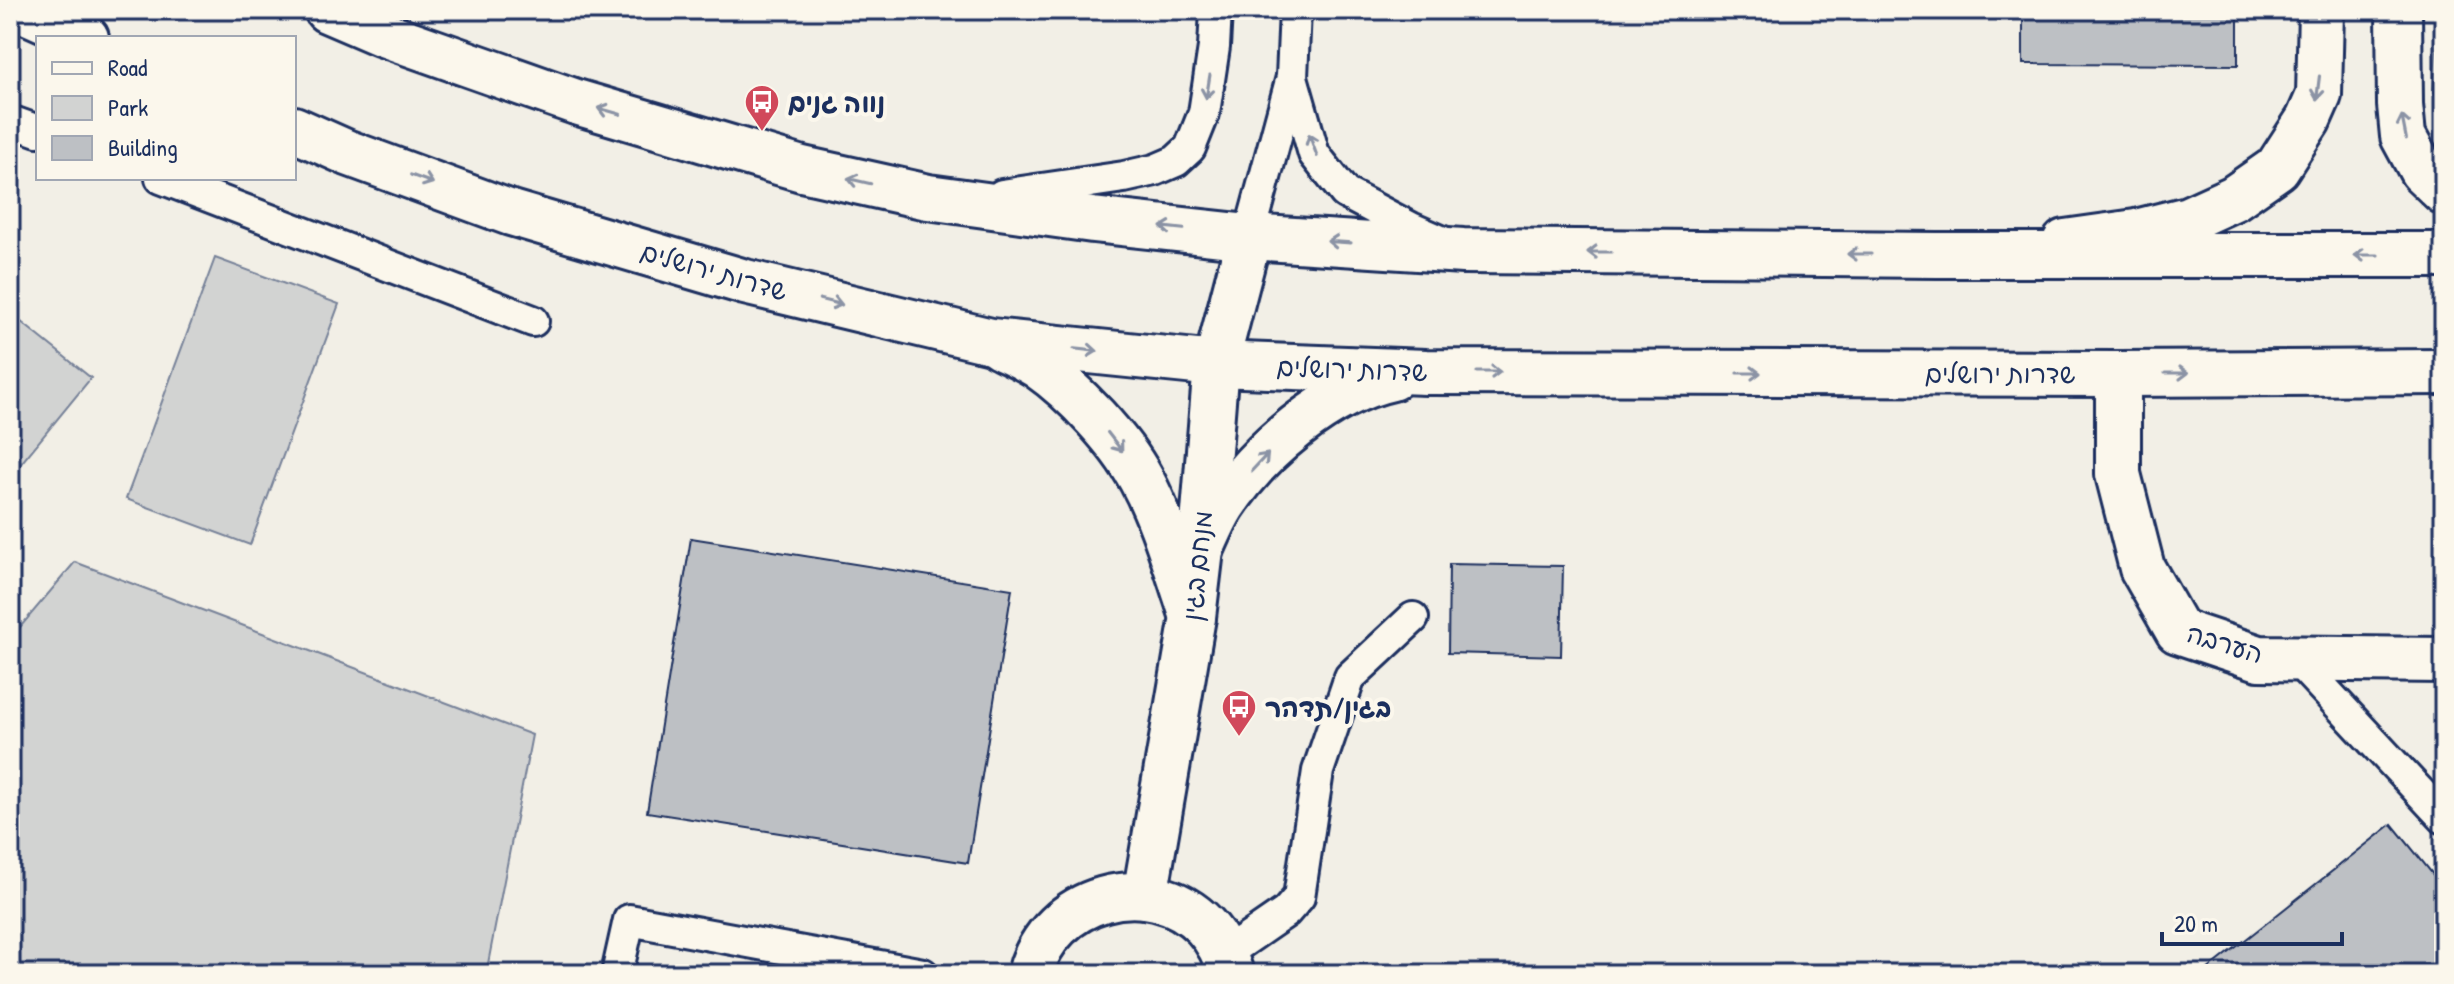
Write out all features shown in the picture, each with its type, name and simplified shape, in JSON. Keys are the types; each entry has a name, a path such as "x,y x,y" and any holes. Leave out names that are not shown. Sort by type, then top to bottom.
{"main road":[{"path":"23,10 82,36"},
{"path":"327,10 383,34 576,102 802,169 928,197 1093,220 1249,237 1463,251 2444,255"},
{"path":"1937,255 2136,232 2188,219 2234,198 2261,181 2277,168 2292,147 2319,95 2321,10"},
{"path":"2399,10 2403,136 2422,171 2444,192"},
{"name":"שדרות ירושלים","path":"296,130 348,153 511,213 745,282 991,341 1216,364 1426,372 2444,372"},
{"name":"מנחם בגין","path":"1145,896 1193,617 1216,364 1249,237"},
{"path":"991,341 1038,367 1082,405 1114,440 1140,478 1155,509 1193,617"},
{"path":"1201,550 1223,506 1286,435 1311,415 1341,397 1377,382 1426,372"},
{"name":"הערבה","path":"2118,374 2118,474 2142,568 2178,631 2259,658 2444,660"},
{"path":"1030,974 1033,960 1051,931 1078,909 1110,897 1145,896 1177,906 1205,926 1228,964"}],"lane":[{"path":"928,197 1018,195 1124,177 1155,170 1176,161 1190,148 1204,113 1216,10"},
{"path":"1249,237 1292,77 1295,10"},
{"path":"1292,77 1314,154 1345,193 1463,251"},
{"path":"10,121 36,130"},
{"path":"166,180 533,321"},
{"path":"1228,964 1299,897 1318,771 1350,677 1413,618"},
{"path":"2296,659 2444,818"},
{"path":"617,974 629,920 923,974"}],"green space":[{"path":"2439,10 2444,10 2444,114 2433,90"},
{"path":"215,258 339,304 250,545 126,499"},
{"path":"10,313 91,378 10,477"},
{"path":"75,562 532,735 486,974 10,974 10,639"}],"building":[{"path":"2023,10 2238,10 2238,65 2023,64"},
{"path":"691,538 1012,589 968,863 647,812"},
{"path":"1449,564 1563,566 1561,656 1448,653"},
{"path":"2392,824 2444,888 2444,974 2202,974"}],"place":[{"name":"נווה גנים","path":"762,133"},
{"name":"בגין/תדהר","path":"1239,738"}]}
